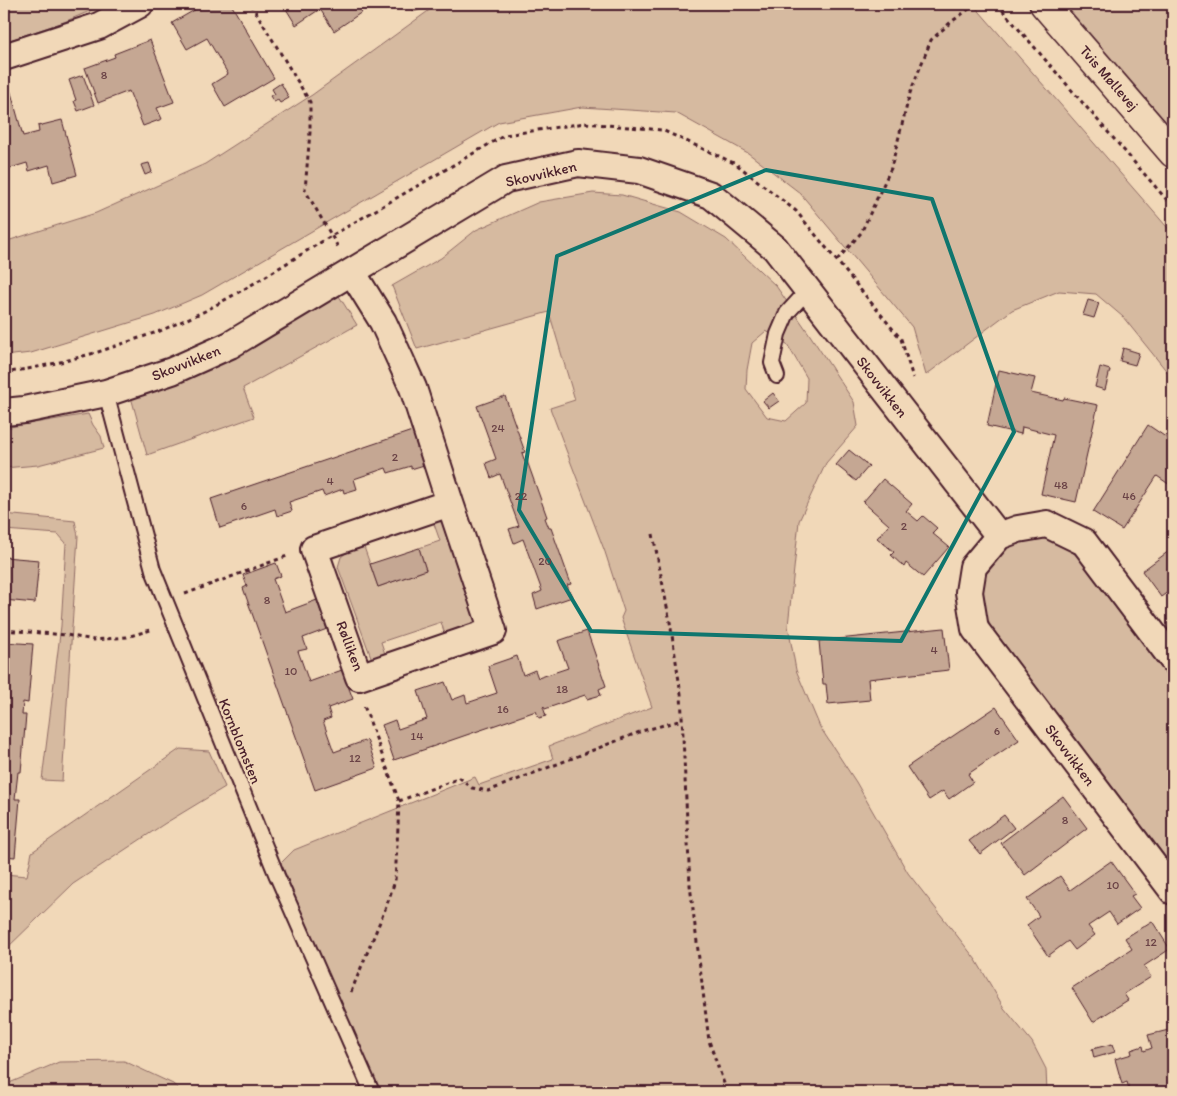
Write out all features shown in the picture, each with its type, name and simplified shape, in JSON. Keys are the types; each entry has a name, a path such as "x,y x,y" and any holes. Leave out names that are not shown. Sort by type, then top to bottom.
{"street":[{"path":"4,57 99,26 140,4"},
{"name":"Tvis Møllevej","path":"1044,4 1173,153"},
{"name":"Skovvikken","path":"4,412 24,410 106,393 172,371 230,345 506,179 578,164 639,170 711,195 775,248 999,536 973,566 969,592 976,629 1173,891"},
{"name":"Rølliken","path":"314,548 360,677 493,631 410,381 383,322 352,272"},
{"path":"314,548 450,503"},
{"path":"999,536 1018,529 1047,524 1084,542 1173,660"}],"lane":[{"path":"777,376 772,363 778,334 787,314 808,290"},
{"name":"Kornblomsten","path":"106,393 153,570 277,876 372,1092"}],"path":[{"path":"251,4 310,102 310,132 305,190 332,236"},
{"path":"837,260 861,233 891,168 910,93 931,40 951,22 976,4"},
{"path":"997,4 1173,207"},
{"path":"4,372 65,361 160,331 204,311 248,287 505,135 585,123 662,130 736,164 796,211 901,339 914,384"},
{"path":"653,534 670,622 681,694 690,885 709,1041 727,1092"},
{"path":"165,601 280,558 314,548"},
{"path":"4,630 66,635 94,640 127,637 174,622"},
{"path":"340,1020 395,881 399,801 364,704 360,677"},
{"path":"399,801 460,778 472,788 488,791 642,731 682,720"}],"highlighted area":[{"path":"766,170 932,199 1014,432 901,641 591,631 519,510 557,256"}],"shaded area":[{"path":"4,4 106,4 64,22 4,42"},
{"path":"436,4 973,4 1173,234 1173,379 1123,317 1096,294 1059,291 1012,310 926,375 912,327 800,193 748,153 676,113 582,107 499,122 202,295 155,315 31,353 4,356 4,242 96,213 205,164 312,95"},
{"path":"1065,4 1173,4 1173,130 1074,15"},
{"path":"593,193 622,195 681,212 726,239 776,286 854,402 858,426 826,463 799,521 788,626 796,670 820,727 856,782 908,873 976,960 1004,1008 1032,1042 1046,1069 1047,1092 378,1092 281,863 294,850 475,777 479,785 553,759 549,746 652,707 621,618 624,611 605,552 550,408 575,400 549,312 417,349 392,286 441,258 476,230 539,202","holes":["766,331 787,344 807,378 806,403 786,421 767,417 746,389 752,343"]},
{"path":"339,296 357,325 243,388 254,417 147,455 131,397 223,363"},
{"path":"88,414 101,436 104,448 38,465 4,468 4,428"},
{"path":"4,514 75,521 78,536 62,781 42,780 61,626 66,543 58,534 4,530"},
{"path":"438,520 449,524 481,623 447,641 441,622 381,642 388,663 380,664 371,657 338,567 341,557 346,553 364,547 378,587 426,570 419,548 440,541 433,521"},
{"path":"1040,537 1062,544 1077,556 1173,684 1173,867 990,625 983,611 981,588 985,569 999,552 1009,545"},
{"path":"180,749 209,751 225,787 164,824 73,884 4,951 4,874 27,876 32,852"},
{"path":"124,1061 173,1084 182,1092 4,1092 7,1084 59,1062"}],"building":[{"path":"205,4 231,4 274,78 225,107 212,84 228,74 207,38 187,49 172,23"},
{"path":"283,4 357,4 362,12 334,31 320,9 296,25"},
{"path":"407,4 424,4 422,9 415,11 409,8"},
{"path":"150,40 174,102 157,108 162,119 143,126 129,91 98,103 85,68 115,57 114,54"},
{"path":"83,75 94,105 78,111 69,80"},
{"path":"281,83 289,98 280,103 278,100 274,102 270,96 275,94 272,89"},
{"path":"10,89 23,136 39,132 38,126 62,120 77,175 53,182 49,165 29,171 27,163 4,170 4,91"},
{"path":"149,163 152,172 145,175 141,165"},
{"path":"1088,300 1099,303 1094,318 1083,315"},
{"path":"1123,348 1139,353 1135,365 1120,361"},
{"path":"1100,367 1110,370 1105,390 1095,387"},
{"path":"999,370 1035,378 1031,393 1098,405 1076,502 1041,494 1054,435 1022,427 1021,434 987,426"},
{"path":"773,393 779,401 769,408 763,401"},
{"path":"505,396 525,452 522,453 525,462 527,461 547,517 545,518 549,528 551,528 571,584 567,585 572,597 537,609 533,595 542,591 523,539 514,543 509,529 519,526 500,474 491,478 486,463 496,459 477,406"},
{"path":"1148,425 1173,442 1173,451 1169,457 1173,460 1173,480 1170,485 1157,476 1122,530 1093,512"},
{"path":"412,431 424,465 411,469 411,466 388,473 386,468 354,479 357,489 344,493 343,489 324,496 322,491 289,502 292,511 277,516 275,509 220,528 211,499"},
{"path":"849,450 869,466 856,481 836,465"},
{"path":"883,479 912,504 906,511 918,521 923,516 937,528 932,533 949,547 923,577 906,563 904,567 891,555 894,552 877,538 889,525 863,502"},
{"path":"419,548 426,570 378,587 370,564"},
{"path":"1173,548 1173,588 1161,597 1142,571"},
{"path":"4,557 39,560 35,603 4,600"},
{"path":"276,563 281,576 273,579 285,612 317,600 327,629 303,638 307,649 298,651 309,682 342,670 353,699 328,708 331,718 323,721 334,752 367,740 377,768 315,790 243,588 247,586 243,575"},
{"path":"944,628 949,670 868,679 870,700 828,704 826,684 823,684 819,641"},
{"path":"587,631 606,686 599,689 601,695 587,699 585,695 545,709 544,706 546,716 539,718 536,711 394,760 382,725 395,720 398,729 427,719 418,691 445,682 452,700 465,695 467,703 497,693 488,666 517,656 523,675 535,670 538,678 568,668 558,641"},
{"path":"4,642 33,644 28,703 23,702 22,715 26,715 21,772 18,772 15,799 20,799 15,857 4,856"},
{"path":"996,707 1019,740 968,774 973,782 949,799 943,791 929,800 907,767"},
{"path":"1063,796 1087,828 1025,875 1001,843"},
{"path":"1004,815 1014,828 980,854 969,841"},
{"path":"1111,861 1135,894 1131,896 1140,908 1117,924 1109,912 1088,926 1095,935 1075,950 1068,941 1048,956 1027,925 1039,916 1027,899 1060,876 1070,890"},
{"path":"1152,921 1170,949 1144,966 1151,977 1124,994 1128,1000 1093,1022 1072,988 1132,949 1125,938"},
{"path":"1173,1029 1173,1059 1168,1060 1171,1070 1173,1069 1173,1092 1118,1092 1129,1089 1127,1082 1122,1084 1115,1059 1132,1054 1131,1050 1143,1046 1144,1051 1152,1048 1148,1035"},
{"path":"1112,1044 1115,1052 1094,1058 1092,1049"}]}
